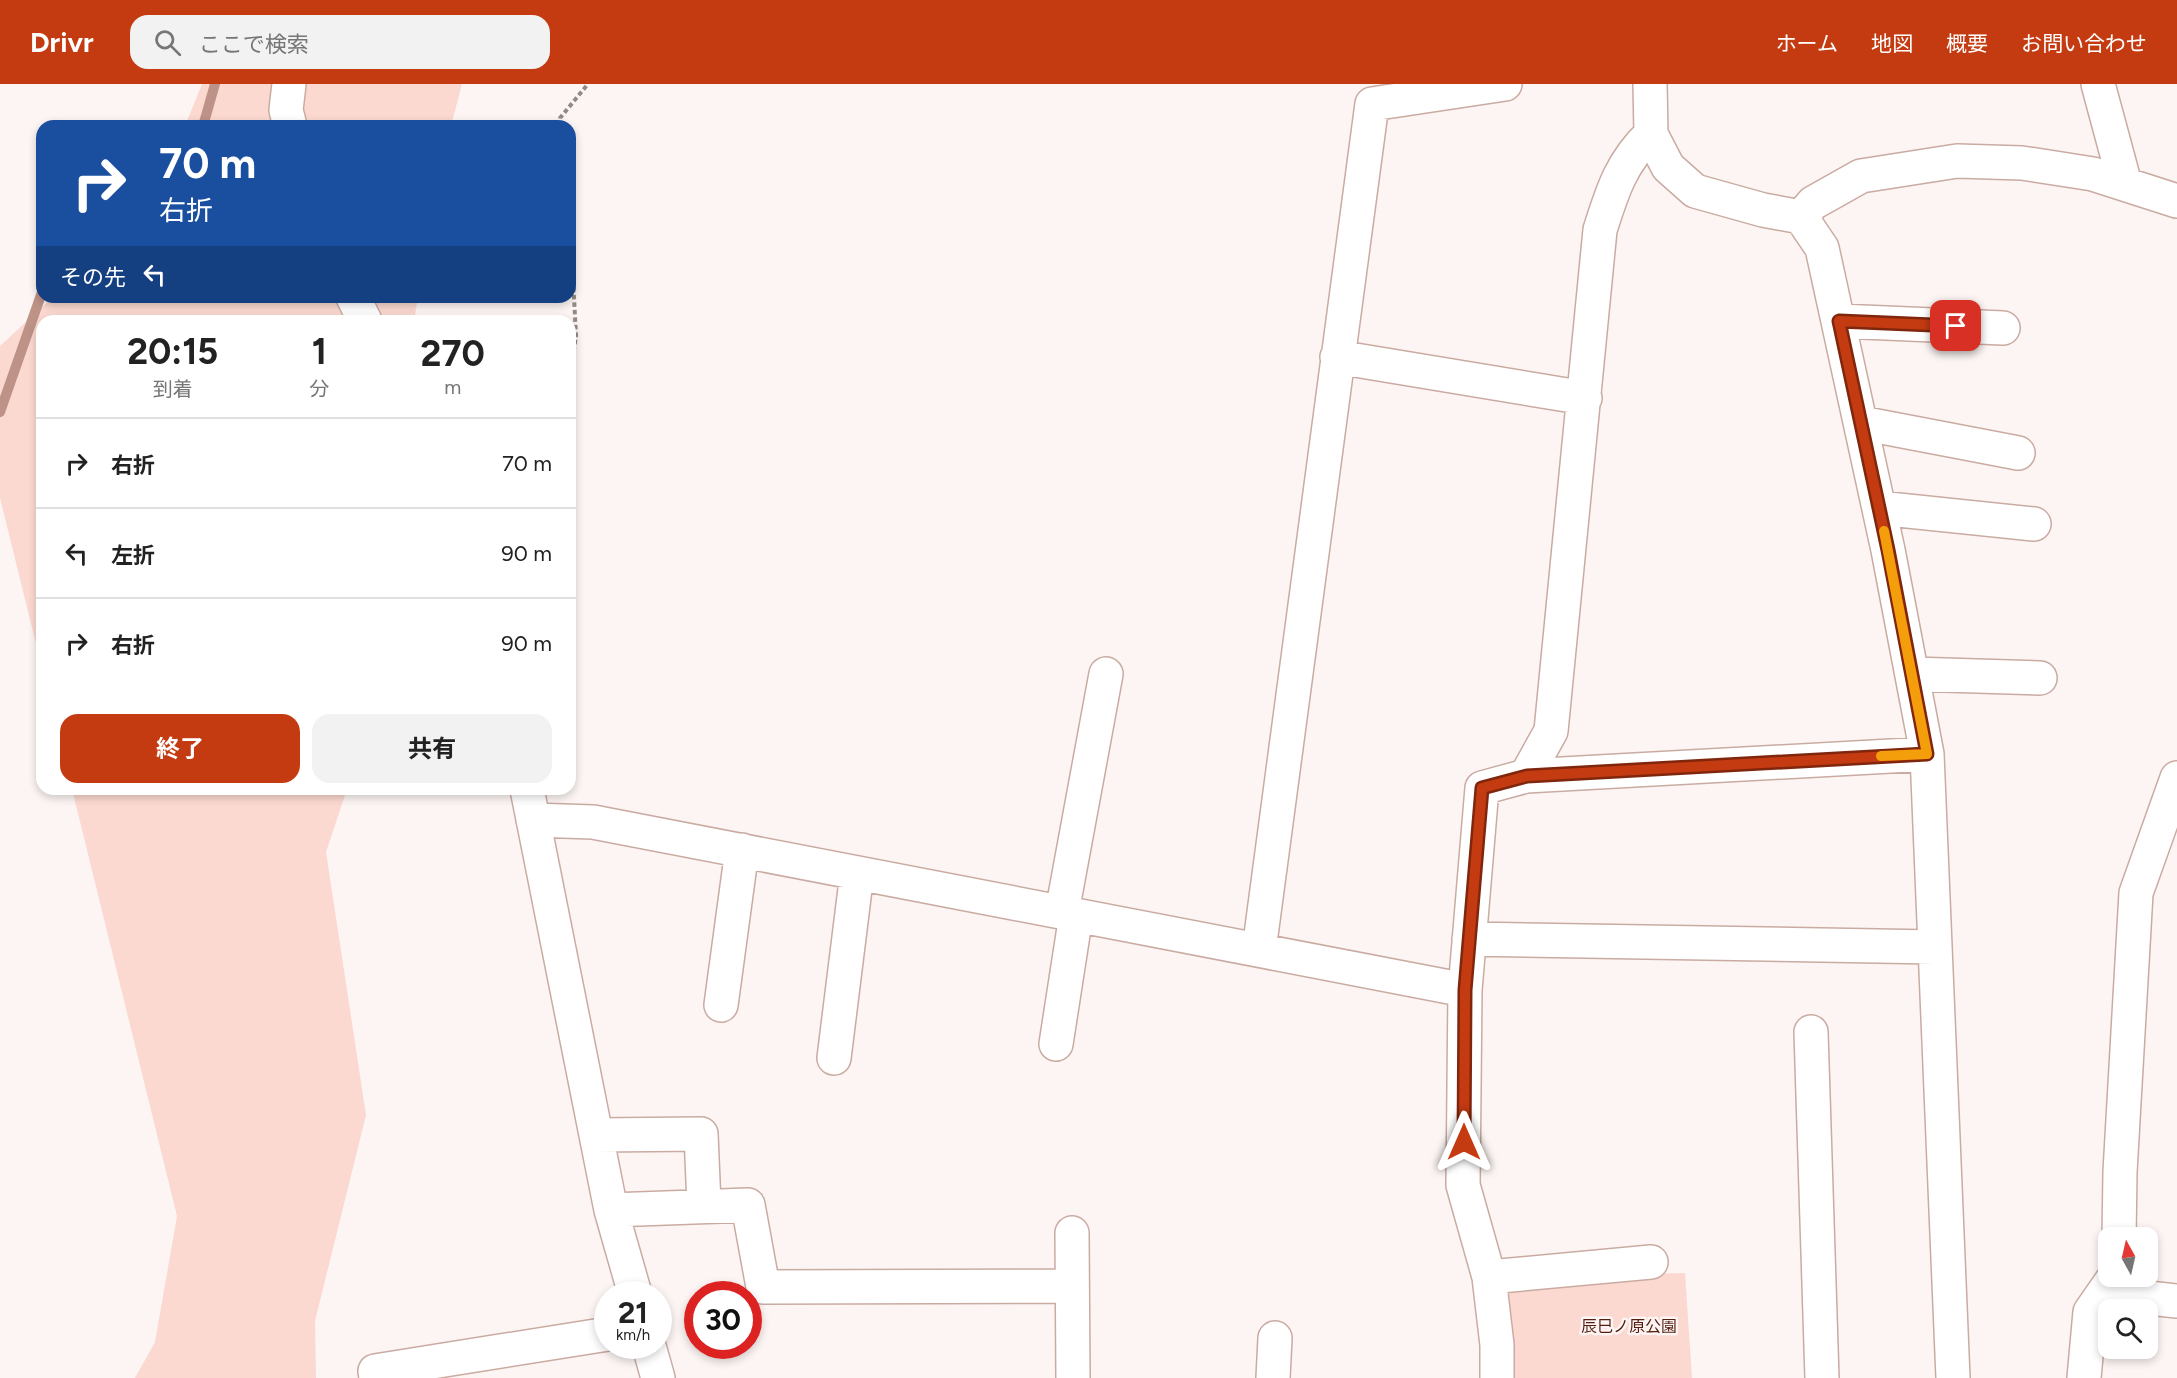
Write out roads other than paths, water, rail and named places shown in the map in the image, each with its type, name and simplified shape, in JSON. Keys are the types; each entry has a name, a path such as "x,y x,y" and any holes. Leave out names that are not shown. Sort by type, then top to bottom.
{"street":[{"path":"288,120 286,110 289,84"},
{"path":"1259,950 1372,104 1505,84"},
{"path":"1650,84 1651,134 1668,167 1695,190 1763,210 1802,217 1822,248 1879,508 1927,754 1953,1378"},
{"path":"2098,84 2125,184"},
{"path":"1527,776 1551,731 1600,230 1614,186 1632,151 1651,134"},
{"path":"1802,217 1813,203 1861,176 1957,160 2022,163 2093,174 2177,201"},
{"path":"1839,321 2003,328"},
{"path":"1337,357 1585,398"},
{"path":"1861,423 2018,453"},
{"path":"1879,508 2034,524"},
{"path":"1056,1044 1069,914 1107,674"},
{"path":"1912,674 2040,678"},
{"path":"1497,1378 1497,1345 1489,1277 1463,1185 1465,990 1482,788 1527,776 1927,754"},
{"path":"2119,1227 2120,1172 2136,893 2177,778"},
{"path":"528,795 611,1210 631,1281"},
{"path":"533,820 593,822 1465,990"},
{"path":"721,1005 742,850"},
{"path":"834,1058 857,873"},
{"path":"1469,939 1935,947"},
{"path":"1811,1032 1822,1378"},
{"path":"597,1135 700,1134 704,1205"},
{"path":"611,1210 748,1205 763,1287 1072,1286"},
{"path":"1072,1233 1073,1378"},
{"path":"1489,1277 1652,1262"},
{"path":"2084,1378 2090,1312 2108,1287"},
{"path":"2118,1287 2177,1301"},
{"path":"376,1378 375,1371 594,1336"},
{"path":"1273,1378 1275,1338"},
{"path":"653,1359 658,1378"}],"waterway":[{"path":"205,120 215,84"},
{"path":"0,412 38,303"}],"park label":[{"name":"辰巳ノ原公園","path":"1629,1326"}]}
